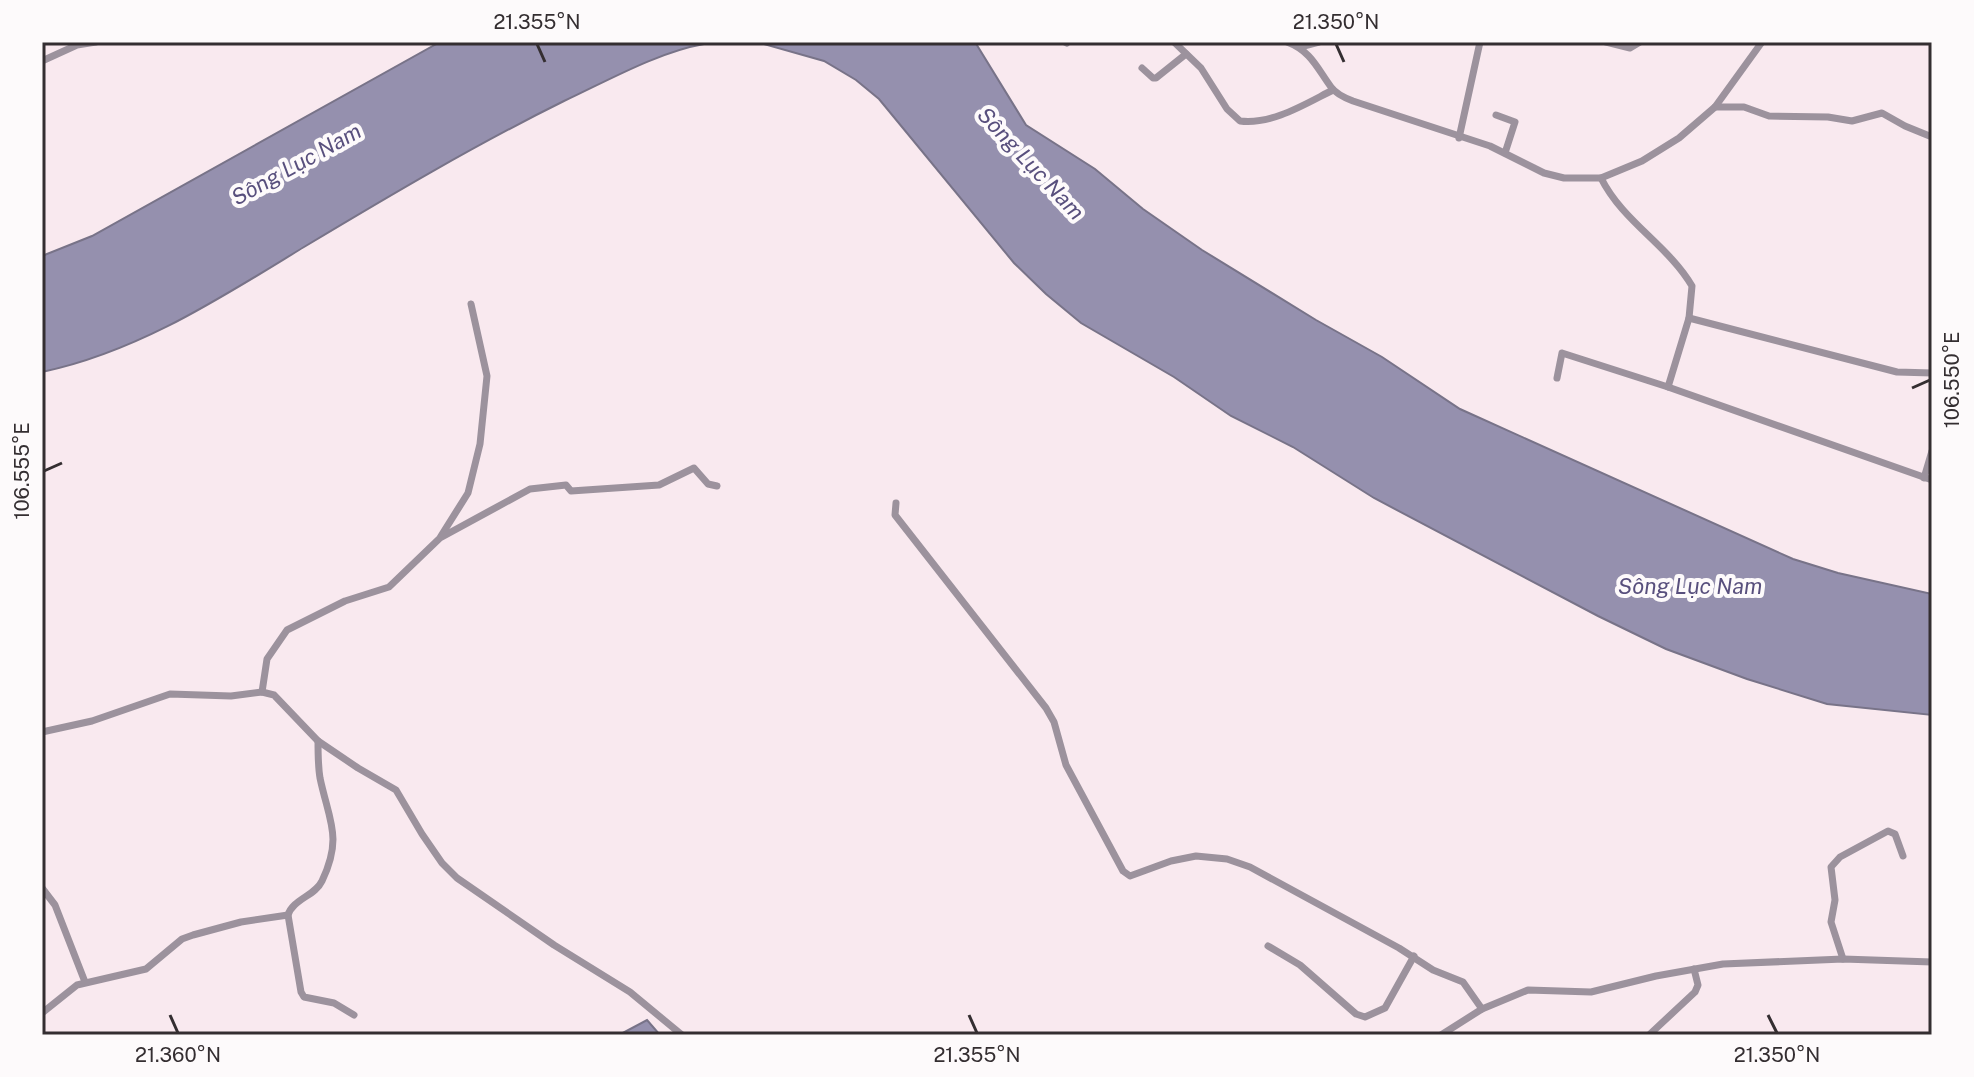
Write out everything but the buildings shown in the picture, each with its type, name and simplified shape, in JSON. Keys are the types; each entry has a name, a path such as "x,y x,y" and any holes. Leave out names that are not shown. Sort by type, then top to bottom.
{"street":[{"path":"42,61 77,45 96,42"},
{"path":"1174,42 1201,68 1227,109 1240,121 1261,121 1333,90"},
{"path":"1287,42 1300,47 1322,70 1333,90 1353,101 1505,153 1544,173 1564,178 1601,178 1679,138 1715,107 1762,42"},
{"path":"1300,47 1319,42"},
{"path":"1459,138 1480,42"},
{"path":"1606,42 1630,48 1640,42"},
{"path":"1142,68 1156,78 1186,54"},
{"path":"1715,107 1744,107 1769,116 1828,117 1852,121 1882,113 1932,137"},
{"path":"1496,115 1515,122 1505,153"},
{"path":"1601,178 1624,213 1667,252 1694,291 1668,387"},
{"path":"262,692 267,659 287,630 345,601 389,587 440,538 468,493 480,444 487,376 471,304"},
{"path":"1689,318 1897,372 1932,373"},
{"path":"1557,378 1562,353 1928,479 1932,451"},
{"path":"440,538 537,488 566,485 571,491 619,486 650,487 694,468 708,484 717,486"},
{"path":"896,503 895,515 1046,708 1054,722 1066,765 1123,871 1130,876 1171,861 1196,856 1227,859 1268,876 1414,956 1433,970 1463,982 1482,1009"},
{"path":"42,732 92,721 170,694 231,696 262,692 274,695 318,741 396,790 429,843 457,878 554,945 630,992 682,1035"},
{"path":"318,741 321,782 334,832 332,855 321,885 292,907 288,915 304,997 334,1003 354,1015"},
{"path":"1843,959 1831,922 1835,900 1831,867 1840,857 1888,831 1895,834 1903,856"},
{"path":"42,888 55,905 85,982"},
{"path":"42,1013 67,991 85,982 146,969 182,939 241,922 288,915"},
{"path":"1268,946 1303,967 1356,1014 1365,1017 1385,1008 1414,956"},
{"path":"1441,1035 1482,1009 1528,990 1591,992 1723,964 1843,959 1932,962"},
{"path":"1649,1035 1695,992 1698,985 1694,969"}],"water":[{"name":"Sông Lục Nam","path":"440,42 747,42 687,48 615,76 465,153 178,321 112,351 42,372 42,256 92,236"},
{"name":"Sông Lục Nam","path":"757,42 975,42 1026,125 1095,169 1143,209 1202,250 1382,357 1460,409 1793,559 1838,573 1932,594 1932,715 1827,704 1666,649 1374,498 1293,447 1231,416 1174,377 1081,323 1014,263 879,99 856,80 824,61"},
{"path":"647,1020 660,1035 619,1035"}]}
